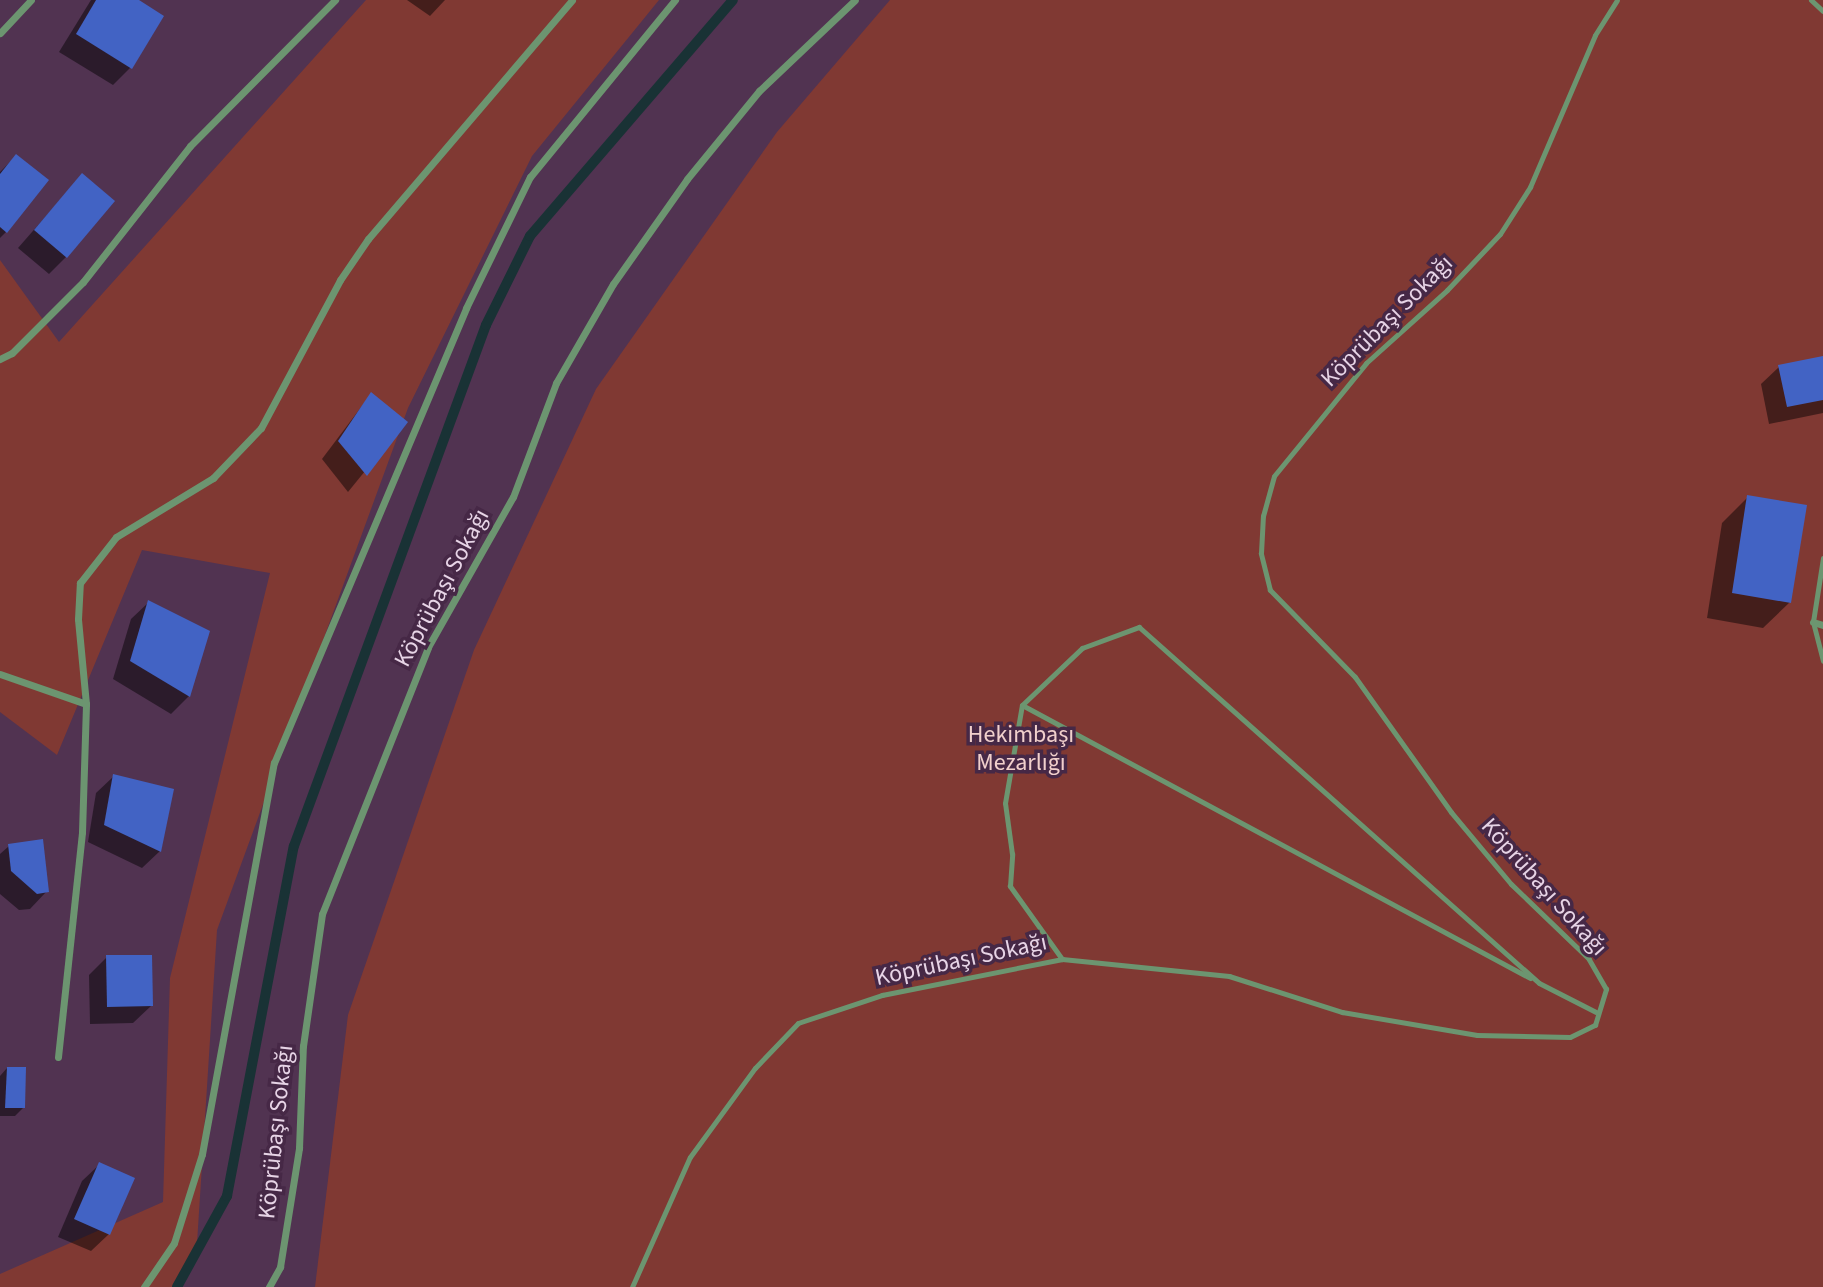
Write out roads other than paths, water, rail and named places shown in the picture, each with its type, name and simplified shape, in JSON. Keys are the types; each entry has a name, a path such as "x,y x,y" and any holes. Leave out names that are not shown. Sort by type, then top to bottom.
{"street":[{"path":"0,33 31,0"},
{"path":"0,359 12,353 83,282 190,146 335,0"},
{"path":"58,1057 82,832 86,704 78,619 80,583 116,537 212,478 261,428 340,280 368,239 572,0"},
{"path":"144,1287 174,1243 202,1154 274,763 466,308 530,177 675,0"},
{"name":"Köprübaşı Sokağı","path":"269,1287 280,1266 299,1148 303,1046 322,914 428,648 513,497 556,383 613,284 687,179 759,91 855,0"},
{"path":"1813,622 1823,625"},
{"path":"0,674 86,704"}],"lane":[{"name":"Köprübaşı Sokağı","path":"632,1287 690,1157 755,1068 798,1023 948,979 1062,959 1229,976 1342,1012 1477,1035 1570,1037 1595,1024 1606,989 1589,959 1511,884 1451,812 1355,677 1270,590 1261,553 1263,516 1274,476 1366,363 1447,290 1500,234 1531,187 1595,35 1617,0"},
{"path":"1811,0 1823,11"},
{"path":"1823,558 1813,622 1823,661"},
{"path":"1062,959 1010,886 1013,854 1004,803 1022,705 1082,648 1139,627 1539,983"},
{"path":"1022,705 1598,1013"}],"waterway":[{"path":"177,1287 227,1196 294,846 486,325 530,236 733,0"}],"park label":[{"name":"Hekimbaşı Mezarlığı","path":"1021,749"}]}
